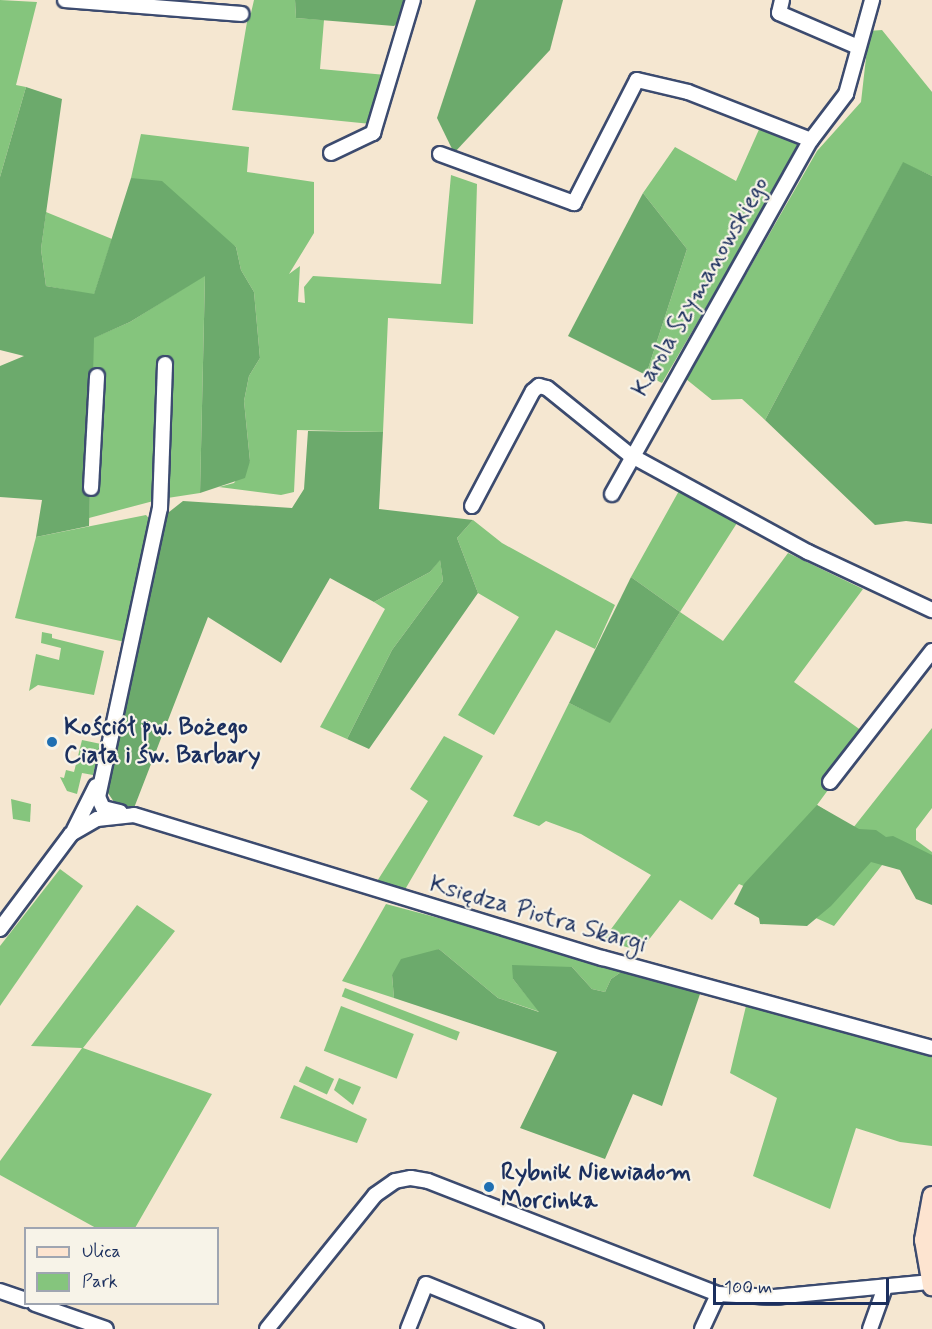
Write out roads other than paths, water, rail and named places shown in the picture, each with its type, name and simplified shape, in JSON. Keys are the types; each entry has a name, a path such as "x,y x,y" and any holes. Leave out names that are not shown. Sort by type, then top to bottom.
{"street":[{"path":"65,0 241,14"},
{"path":"331,153 373,133 414,0"},
{"path":"782,0 779,13 858,47"},
{"name":"Karola Szymanowskiego","path":"612,494 630,455 812,140 846,94 872,0"},
{"path":"440,154 574,203 637,80 688,92 812,140"},
{"name":"Księdza Piotra Skargi","path":"165,364 160,508 103,770 99,804 592,954 932,1048"},
{"path":"91,488 97,376"},
{"path":"472,506 539,386 547,388 630,455 808,552 932,610"},
{"path":"830,782 932,651"},
{"name":"Księdza Piotra Skargi","path":"0,929 82,819 103,770"},
{"name":"Księdza Piotra Skargi","path":"71,834 97,819 134,815"},
{"path":"267,1329 375,1195 403,1179 428,1180 718,1294 761,1298 884,1292 931,1284 924,1240 932,1196"},
{"path":"408,1329 426,1284 536,1329"},
{"path":"0,1291 24,1299"},
{"path":"870,1329 884,1292"},
{"path":"881,1329 884,1292"},
{"path":"702,1329 718,1294"},
{"path":"38,1305 106,1329"}],"place":[{"name":"Kościół pw. Bożego Ciała i św. Barbary","path":"52,742"},
{"name":"Rybnik Niewiadom Morcinka","path":"489,1187"}]}
